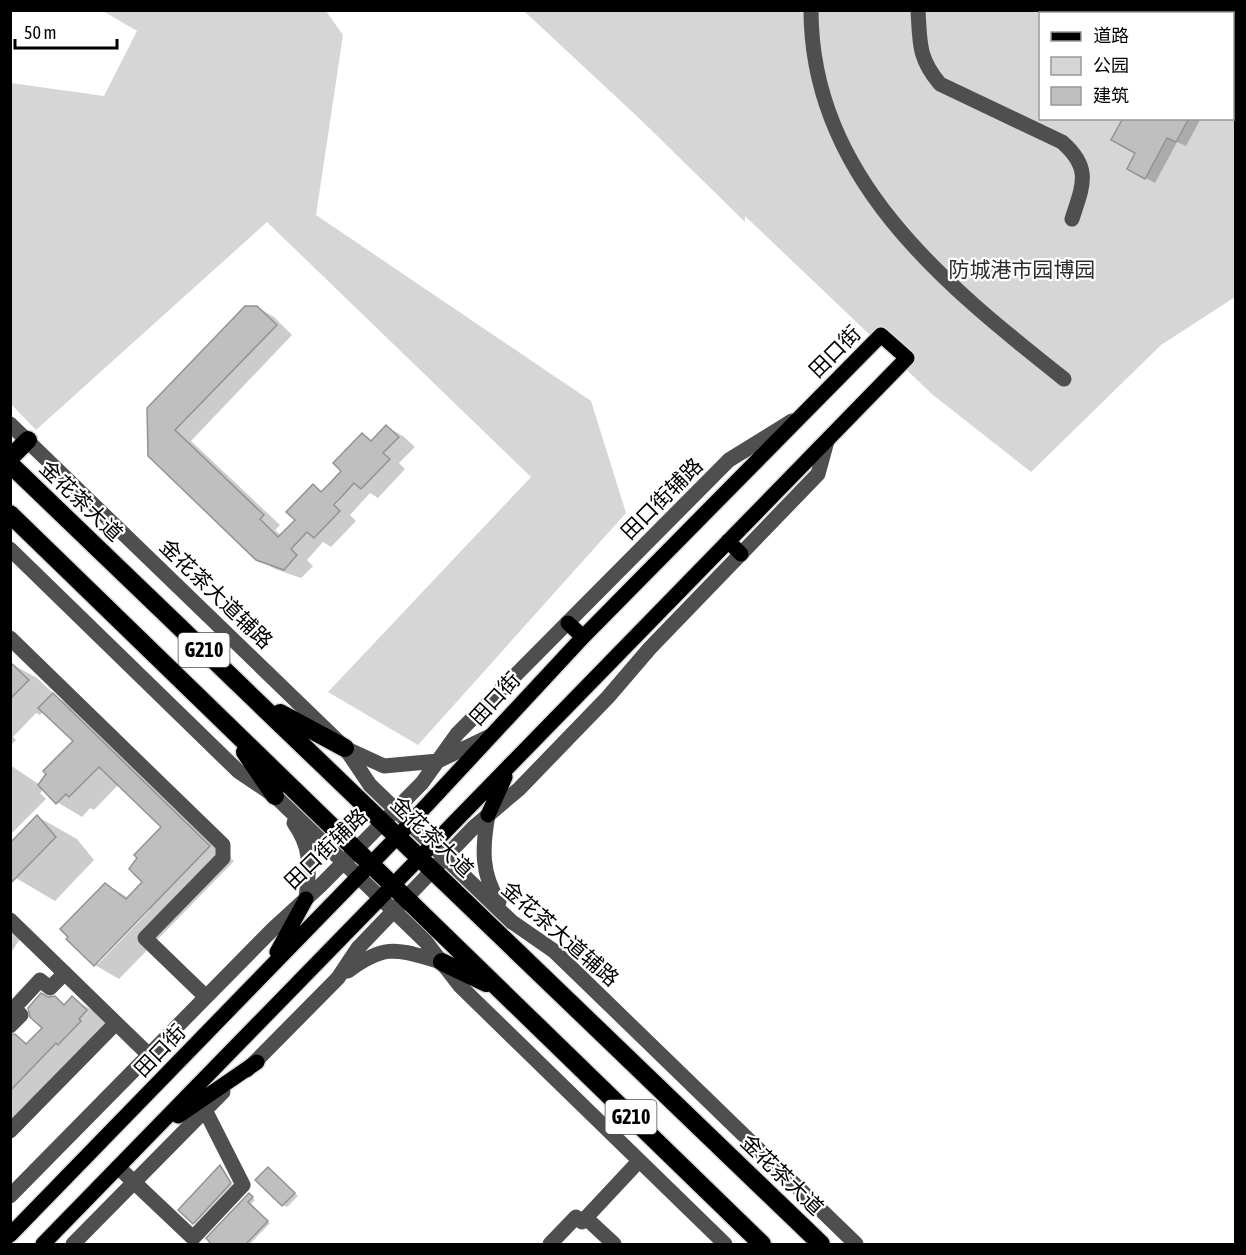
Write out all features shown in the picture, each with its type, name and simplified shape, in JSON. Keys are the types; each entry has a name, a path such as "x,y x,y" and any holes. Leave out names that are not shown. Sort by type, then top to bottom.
{"highway":[{"path":"10,458 28,440"},
{"name":"金花茶大道","path":"10,464 258,701 390,816 821,1245"},
{"name":"G210","path":"10,514 357,849 371,864 394,899 499,989 762,1245"},
{"path":"258,701 345,748"},
{"path":"223,720 275,796"},
{"path":"442,962 499,989"}],"main road":[{"name":"田口街","path":"10,1235 404,830 583,637 881,335 907,358 515,760 433,858"},
{"path":"728,541 741,554"},
{"path":"568,623 583,637"},
{"path":"488,816 497,792 515,760"},
{"path":"267,971 306,899"},
{"path":"43,1245 148,1136 394,899"},
{"path":"148,1136 256,1062"}],"street":[{"path":"811,10 815,63 827,111 849,161 866,189 896,228 994,324 1064,379"},
{"path":"918,10 920,53 926,68 940,84 1062,142 1072,151 1080,162 1084,176 1072,219"},
{"name":"田口街辅路","path":"10,1196 206,997 390,816 422,783 457,734 729,460 804,413"},
{"name":"金花茶大道辅路","path":"10,424 345,748 390,816"},
{"path":"338,978 394,899 433,858 519,789 818,474 827,441"},
{"path":"32,535 12,552 238,771 275,796 358,877 394,899 460,986 725,1245"},
{"path":"10,638 223,845 223,858 145,938 206,997"},
{"path":"345,748 384,766 438,761 488,737"},
{"path":"275,796 304,838 309,861 306,899"},
{"path":"488,816 484,858 488,884 512,922"},
{"name":"金花茶大道辅路","path":"433,858 512,922 554,951 855,1245"},
{"path":"10,920 149,1055"},
{"path":"73,1245 204,1108 256,1062 338,978 366,957 395,949 442,962"},
{"path":"10,1026 21,1015 14,1008 40,980 50,988 65,973"},
{"path":"13,1123 116,1023"},
{"path":"118,1167 193,1238 243,1185 204,1108"},
{"path":"550,1245 576,1217 582,1222 639,1161"},
{"path":"586,1218 614,1245"}],"green space":[{"path":"103,11 326,11 343,35 316,215 591,401 626,513 418,745 328,692 531,477 267,222 36,430 11,404 11,83 104,96 137,31"},
{"name":"防城港市园博园","path":"524,11 1235,11 1235,297 1161,345 1031,472 933,395 745,216 745,222 642,121"}],"building":[{"path":"1122,120 1188,120 1176,142 1167,138 1145,179 1127,169 1135,153 1111,140"},
{"path":"245,306 257,306 277,325 175,430 264,515 260,519 278,537 295,520 286,512 313,484 321,492 331,482 341,471 333,463 362,433 371,441 386,425 399,437 383,453 390,459 361,489 354,483 334,505 340,511 314,538 307,532 291,549 297,555 284,570 256,560 148,456 147,408"},
{"path":"10,662 29,680 10,699"},
{"path":"53,693 210,846 94,966 66,939 68,937 60,929 105,883 126,899 142,882 129,869 137,858 134,855 161,827 99,767 69,797 66,794 56,804 38,785 46,774 43,771 73,741 38,708"},
{"path":"37,815 56,837 10,884 10,843"},
{"path":"41,993 48,997 55,996 64,1005 72,996 87,1010 79,1019 81,1021 58,1045 56,1043 10,1091 10,1035 15,1034 26,1044 42,1028 30,1017 28,1008"},
{"path":"220,1165 231,1183 193,1224 178,1210"},
{"path":"268,1167 295,1193 282,1206 255,1180"},
{"path":"249,1193 253,1197 248,1202 268,1221 245,1245 212,1245 206,1238"}]}
